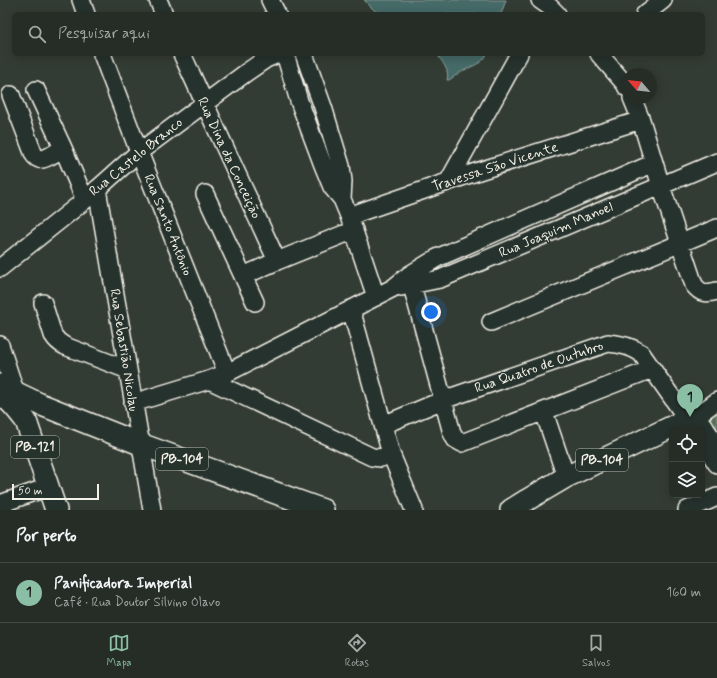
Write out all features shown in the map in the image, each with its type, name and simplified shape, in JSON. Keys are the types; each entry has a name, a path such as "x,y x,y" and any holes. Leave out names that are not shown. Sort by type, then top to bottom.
{"main road":[{"name":"PB-104","path":"5,389 140,444 323,510"},
{"name":"PB-121","path":"5,389 11,401 26,421 56,510"},
{"path":"26,421 32,410 37,406 42,405"},
{"name":"PB-104","path":"511,510 566,477 692,422"},
{"path":"692,422 704,429 717,449"}],"street":[{"path":"81,0 85,12"},
{"path":"158,0 163,12"},
{"path":"648,12 663,0"},
{"name":"Rua Santo Antônio","path":"103,56 139,152 227,373"},
{"name":"Rua Dina da Conceição","path":"183,56 277,261"},
{"name":"Rua Castelo Branco","path":"0,268 91,194 139,152 247,72 273,56"},
{"path":"286,56 299,101 322,166 332,187 342,199 352,223 376,297"},
{"path":"305,56 323,107 341,166 343,181 342,199"},
{"path":"448,182 518,56"},
{"path":"602,56 621,79"},
{"name":"Rua Sebastião Nicolau","path":"36,90 63,148 91,194 128,370 152,510"},
{"path":"11,95 37,159 44,159 63,148"},
{"path":"634,104 641,120 694,285 699,291 705,293 717,291"},
{"name":"Travessa São Vicente","path":"243,276 277,261 352,223 448,182 487,168 641,120"},
{"name":"Rua Joaquim Manoel","path":"410,280 440,279 717,162"},
{"name":"Rua Joaquim Manoel","path":"133,403 227,373 410,280 437,258 654,163"},
{"path":"204,194 255,302"},
{"path":"491,322 717,228"},
{"path":"410,280 452,433 455,439 462,443 652,369"},
{"path":"43,303 53,335 59,343 128,370"},
{"path":"351,309 391,454 414,510"},
{"name":"Rua Quatro de Outubro","path":"382,425 443,400 608,343 621,344 641,353 692,422"},
{"path":"0,345 5,389"},
{"path":"209,380 372,457 381,458 391,454"},
{"path":"692,422 717,401"},
{"path":"544,412 566,477"},
{"path":"705,446 717,464"},
{"path":"0,504 48,487"},
{"path":"687,510 717,498"}],"green space":[{"path":"717,402 717,440 704,420"}],"water":[{"path":"364,0 506,0 502,12 375,11"},
{"path":"438,56 486,56 480,62 449,80 447,80 448,76"}],"place":[{"name":"Panificadora Imperial","path":"690,417"}]}
